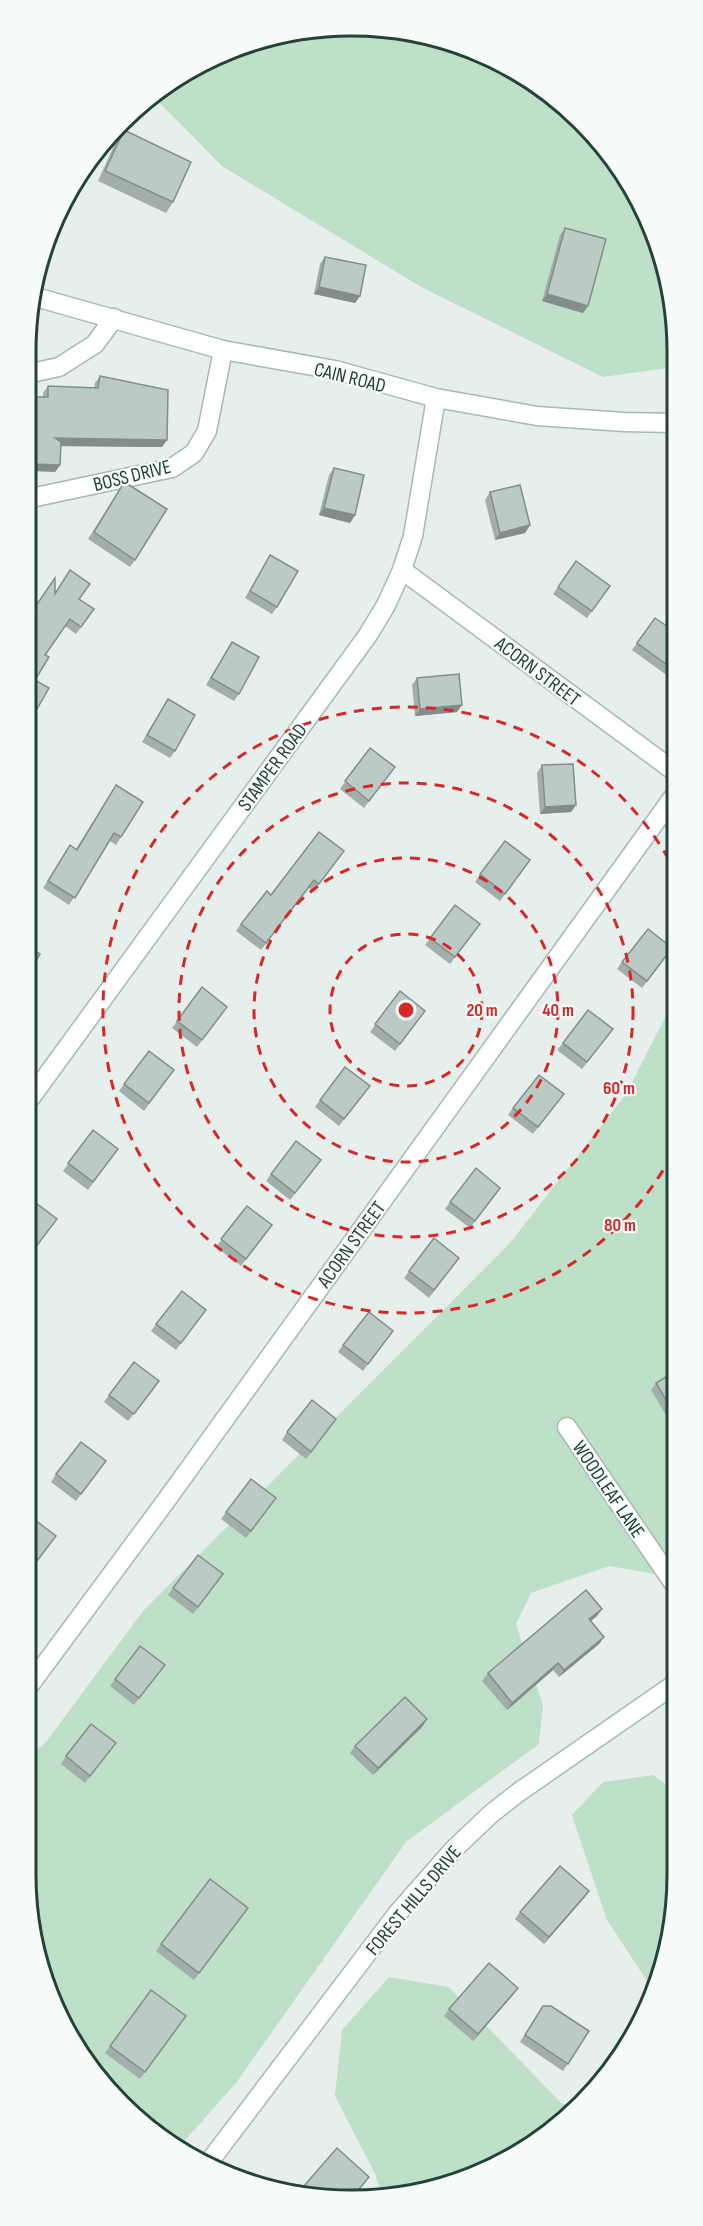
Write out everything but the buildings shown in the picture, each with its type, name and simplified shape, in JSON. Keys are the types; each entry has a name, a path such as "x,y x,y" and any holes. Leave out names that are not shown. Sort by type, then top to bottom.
{"street":[{"name":"CAIN ROAD","path":"41,299 224,350 335,370 436,398 537,416 667,423"},
{"path":"36,373 59,367 95,344 114,318"},
{"name":"BOSS DRIVE","path":"36,497 172,468 194,453 207,431 224,350"},
{"name":"STAMPER ROAD","path":"36,1090 368,635 386,606 402,570 413,536 436,398"},
{"name":"ACORN STREET","path":"402,570 667,766"},
{"name":"ACORN STREET","path":"36,1676 168,1498 667,806"},
{"name":"WOODLEAF LANE","path":"567,1427 667,1574"},
{"name":"FOREST HILLS DRIVE","path":"213,2157 397,1914 454,1849 519,1792 667,1689"}],"green space":[{"path":"352,36 413,42 472,60 527,89 560,114 589,143 614,176 643,231 656,270 664,310 667,368 603,377 421,287 222,166 158,101 194,78 231,60 290,42"},
{"path":"667,1014 667,1576 609,1566 531,1593 516,1624 543,1705 539,1744 406,1842 236,2083 184,2142 143,2112 114,2083 89,2050 60,1995 47,1956 39,1916 36,1874 36,1750 46,1742 143,1611 510,1243 626,1094"},
{"path":"653,1775 667,1785 667,1874 664,1916 661,1936 648,1982 607,1920 572,1815 603,1782"},
{"path":"389,1977 449,1987 562,2104 569,2103 527,2137 472,2166 413,2184 380,2188 375,2174 335,2096 342,2030"}]}
